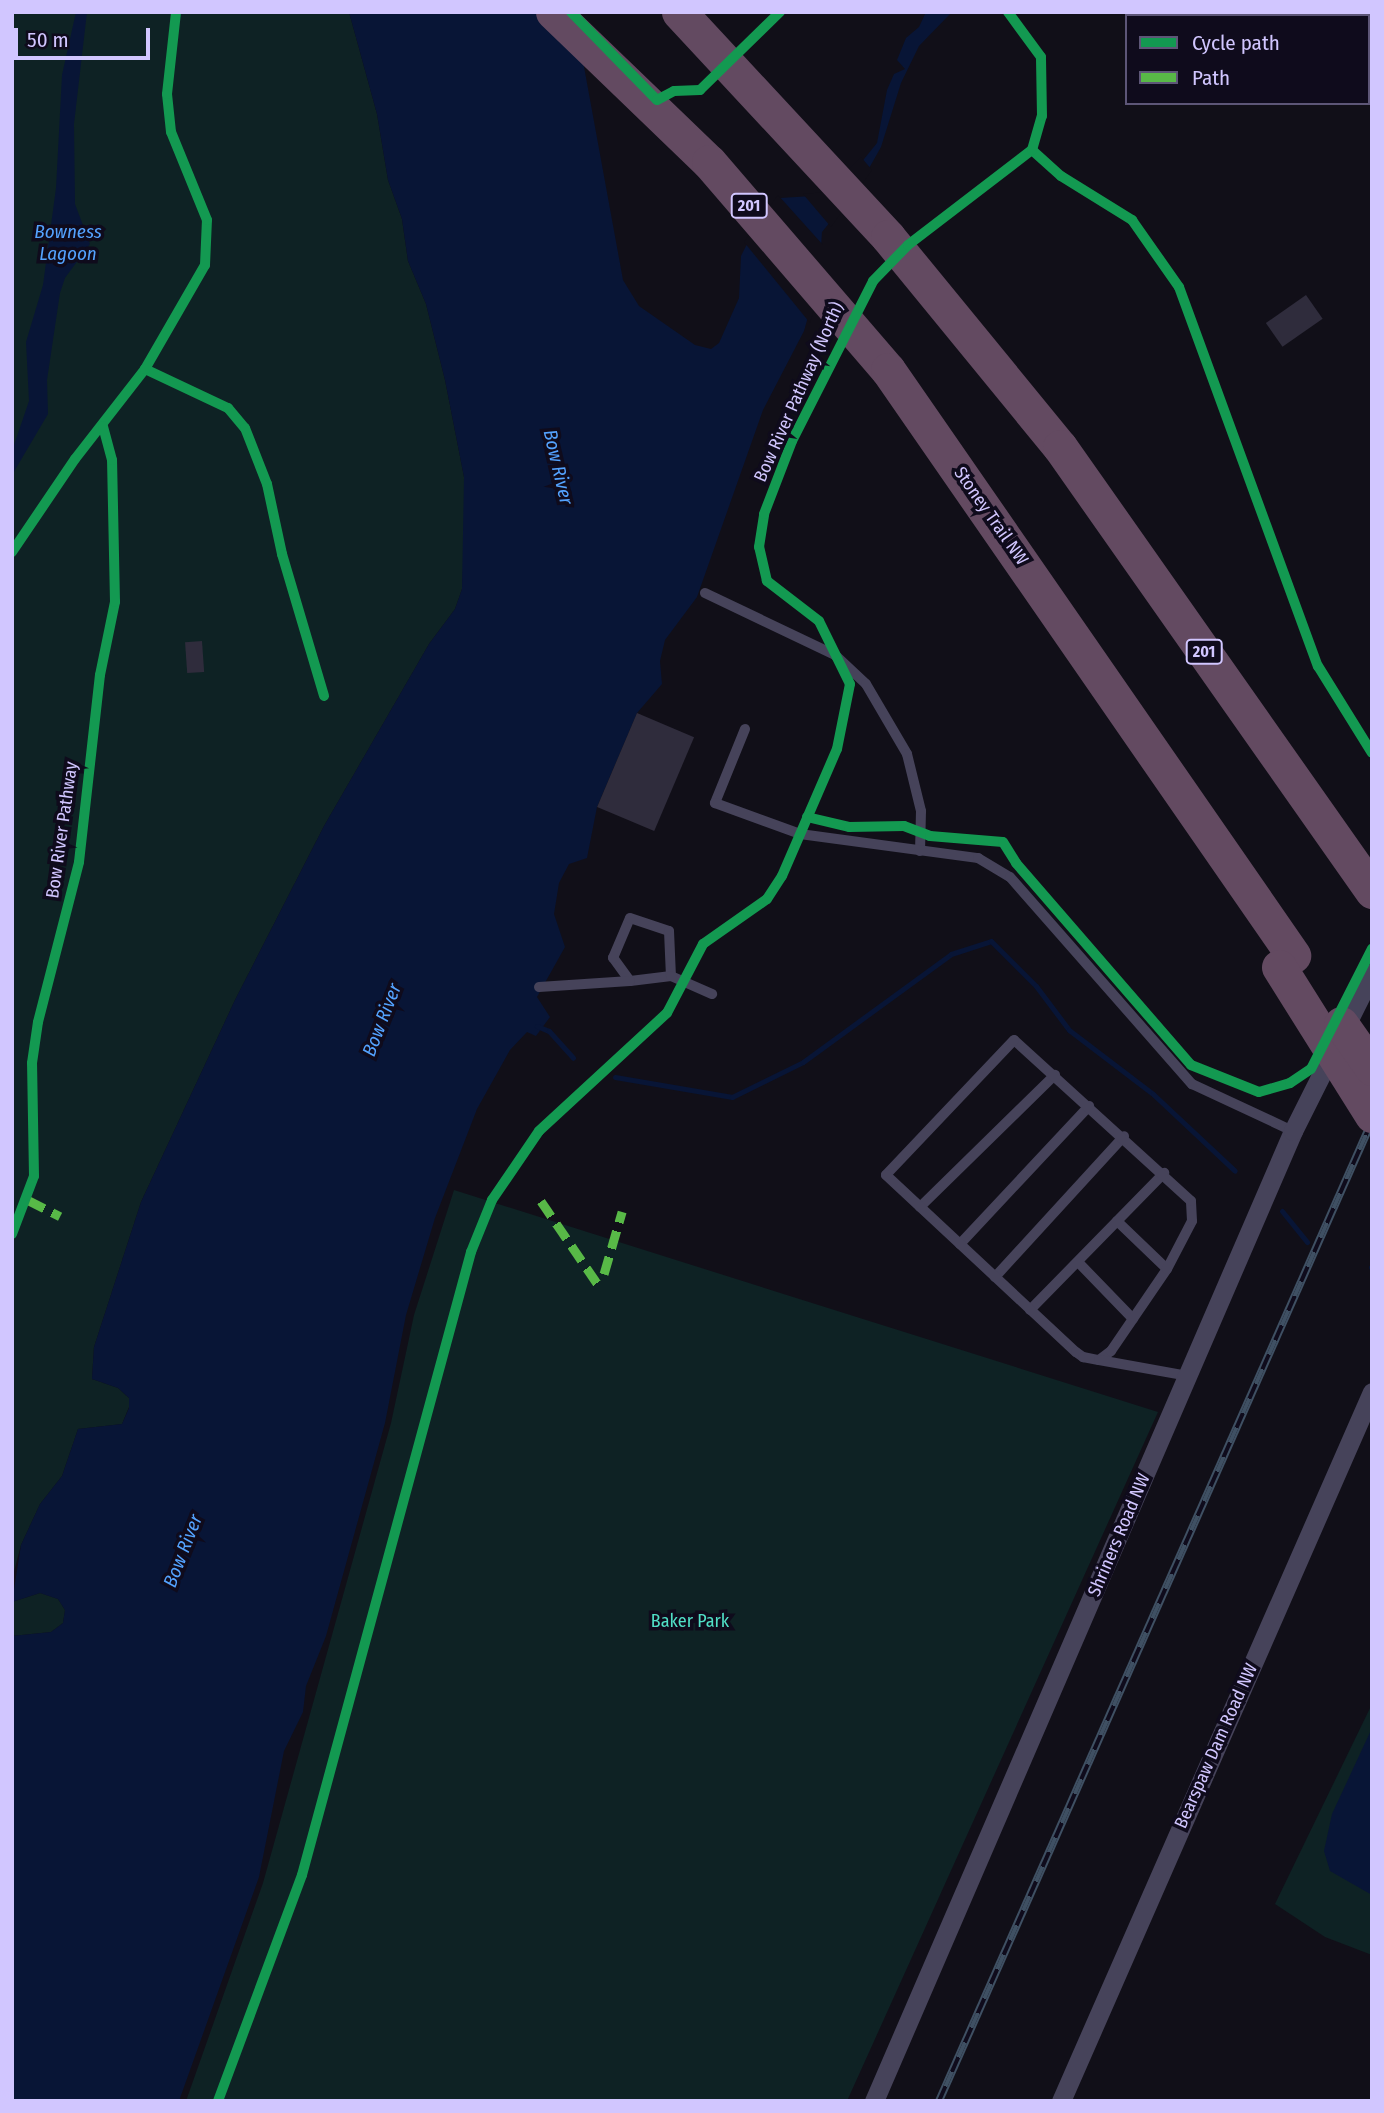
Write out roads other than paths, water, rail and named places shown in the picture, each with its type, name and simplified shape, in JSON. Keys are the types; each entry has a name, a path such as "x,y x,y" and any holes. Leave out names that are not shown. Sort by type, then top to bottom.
{"highway":[{"name":"Stoney Trail NW","path":"553,12 709,162 844,315 924,419 1182,796 1286,961 1372,1068"},
{"name":"201","path":"679,12 862,207 1060,447 1360,846 1372,891"},
{"path":"1286,961 1372,1115"}],"street":[{"name":"Shriners Road NW","path":"874,2101 1293,1131 1372,973"},
{"name":"Bearspaw Dam Road NW","path":"1061,2101 1372,1392"}],"lane":[{"path":"705,593 835,655 866,684 907,754 920,811 920,851"},
{"path":"745,729 715,803 800,834 978,858 1010,877 1192,1084 1293,1131"},
{"path":"630,981 613,958 630,918 669,931 671,976"},
{"path":"539,987 671,976 712,994"},
{"path":"1099,1360 1133,1319 1167,1269 1192,1221 1191,1201 1124,1136 1014,1041 886,1175 1076,1352 1099,1360 1188,1376"},
{"path":"920,1207 1055,1075"},
{"path":"960,1244 1089,1106"},
{"path":"995,1277 1124,1136"},
{"path":"1030,1310 1164,1173"},
{"path":"1116,1221 1167,1269"},
{"path":"1078,1262 1133,1319"}],"water":[{"name":"Bowness Lagoon","path":"76,12 87,12 74,124 75,204 90,244 65,278 60,293 47,380 48,414 12,475 12,451 29,401 26,342 43,285 56,188 62,75"},
{"name":"Bow River","path":"349,12 574,12 623,280 639,306 695,345 711,349 719,343 739,298 741,256 751,236 780,198 828,195 847,180 877,143 887,90 894,74 905,69 897,60 906,38 919,27 926,12 952,12 919,46 901,83 881,147 859,186 822,232 819,278 804,331 763,410 697,597 665,640 660,661 662,684 637,713 597,807 587,858 569,864 559,883 554,914 565,947 537,997 550,1017 536,1036 527,1032 510,1050 477,1109 435,1218 406,1315 385,1423 326,1636 306,1686 303,1712 284,1751 259,1877 179,2101 12,2101 12,1636 51,1632 63,1623 65,1610 58,1599 40,1593 12,1602 21,1545 40,1504 62,1476 78,1429 122,1424 129,1408 129,1398 118,1388 92,1379 94,1347 141,1202 235,1000 324,826 429,644 455,609 462,589 464,477 445,380 426,304 408,261 402,219 388,180 377,114"},
{"path":"1372,1728 1372,1895 1330,1871 1324,1851 1332,1814"}],"waterway":[{"path":"615,1077 732,1097 803,1062 951,954 991,941 1036,986 1069,1030 1153,1094 1235,1171"},
{"path":"537,1026 549,1031 573,1058"},
{"path":"1282,1211 1307,1242"}],"railway":[{"path":"939,2101 1372,1121"}],"park label":[{"name":"Baker Park","path":"690,1621"}]}
